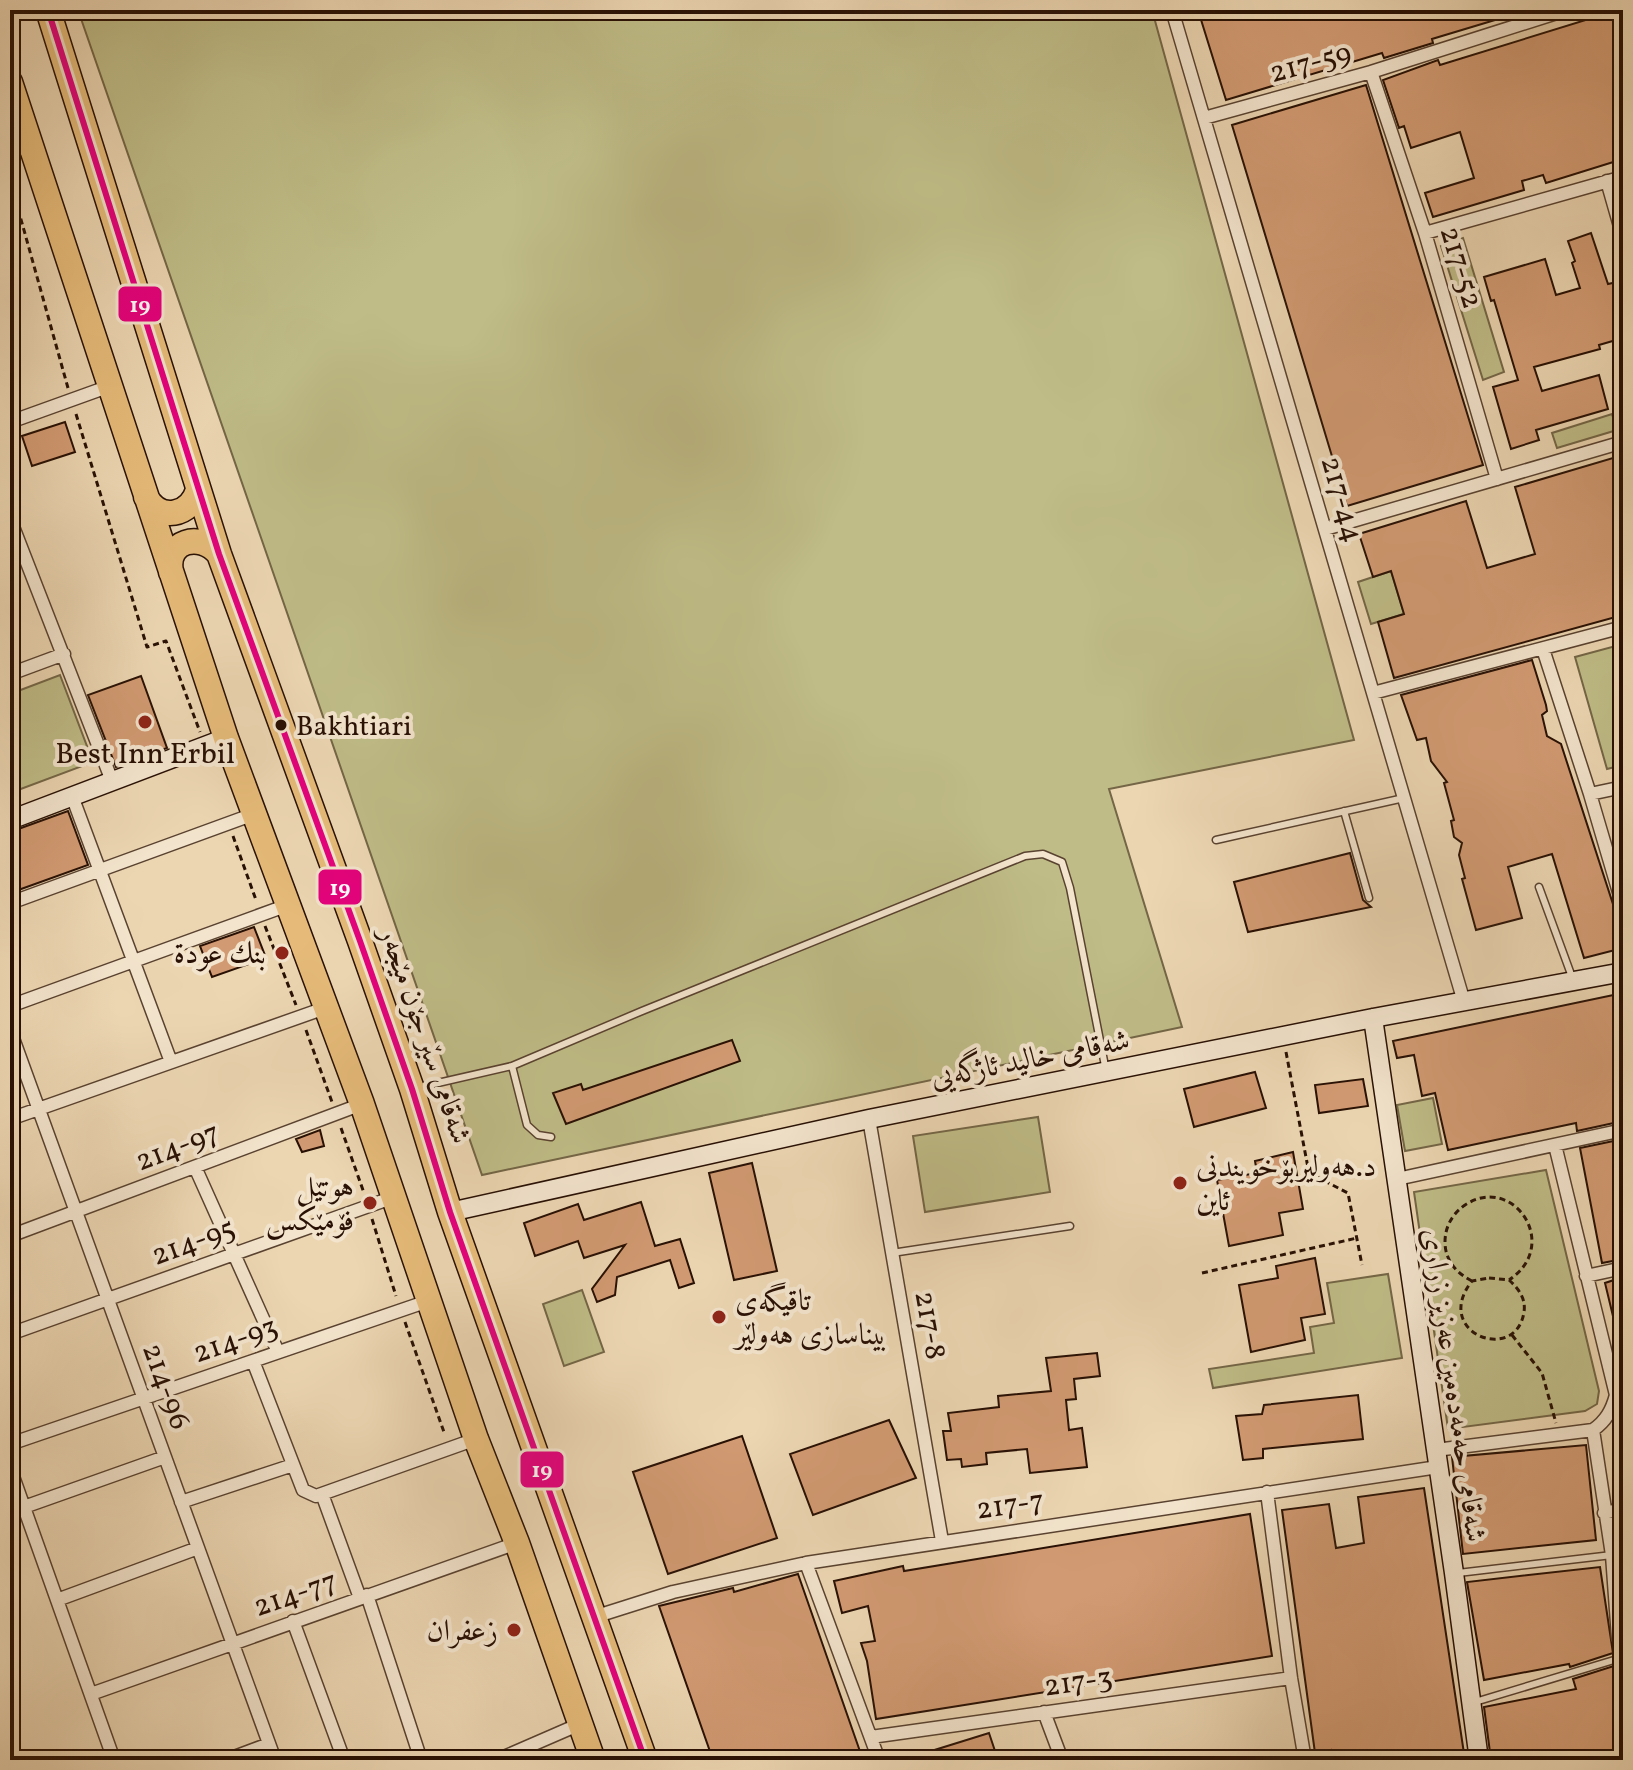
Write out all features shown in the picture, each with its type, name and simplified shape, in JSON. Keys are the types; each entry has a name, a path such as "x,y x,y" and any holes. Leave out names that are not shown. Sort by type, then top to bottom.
{"highway":[{"name":"شەقامی سێر جۆن مێجەر","path":"48,10 219,554 412,1089 450,1212 645,1760"},
{"path":"10,82 20,148 110,386 171,572 216,742 245,817 288,905 362,1104 476,1439 517,1543 593,1760"},
{"path":"146,497 156,509 171,513 192,504 198,490"},
{"path":"171,572 176,550 189,541 205,542 219,554"}],"street":[{"name":"217-44","path":"1172,10 1464,1002"},
{"name":"217-59","path":"1204,118 1371,72 1566,10"},
{"name":"217-52","path":"1371,72 1425,233 1497,479"},
{"path":"1425,233 1623,177"},
{"path":"1607,181 1623,237"},
{"path":"10,422 110,386"},
{"path":"1325,529 1623,442"},
{"path":"10,519 112,781"},
{"path":"1373,693 1623,627"},
{"path":"1543,649 1623,906"},
{"path":"10,674 64,654"},
{"path":"10,820 216,742"},
{"path":"1590,794 1623,787"},
{"path":"72,796 171,1062"},
{"path":"10,903 245,817"},
{"path":"10,1006 288,905"},
{"name":"شەقامی خالید ئاژگەیی","path":"450,1212 869,1119 1373,1018 1623,972"},
{"path":"10,1119 325,1008"},
{"name":"شەقامی حەمەدەمین عەزیز زراری","path":"1373,1018 1479,1760"},
{"name":"214-96","path":"10,1030 275,1760"},
{"name":"214-97","path":"10,1236 362,1104"},
{"name":"217-8","path":"869,1119 942,1541"},
{"path":"1397,1179 1623,1130"},
{"path":"1555,1145 1586,1276 1620,1394 1608,1415 1593,1430 1621,1640"},
{"path":"195,1167 278,1352"},
{"name":"214-95","path":"10,1334 394,1197"},
{"path":"1586,1276 1623,1268"},
{"name":"214-93","path":"10,1444 431,1300"},
{"path":"253,1361 303,1490 316,1496 476,1439"},
{"name":"217-7","path":"594,1617 673,1592 806,1563 1267,1492 1559,1434 1593,1430"},
{"path":"24,1507 165,1457"},
{"path":"181,1502 293,1465"},
{"path":"10,1468 15,1496 24,1507 114,1760"},
{"path":"1267,1492 1305,1760"},
{"path":"322,1494 363,1597 421,1760"},
{"path":"1604,1513 1623,1509"},
{"name":"214-77","path":"91,1694 517,1543"},
{"path":"57,1600 198,1548"},
{"path":"806,1563 879,1760"},
{"path":"293,1621 344,1760"},
{"name":"217-3","path":"871,1737 1291,1678"},
{"path":"1044,1712 1062,1760"},
{"path":"497,1760 580,1724"},
{"path":"226,1760 269,1744"}],"lane":[{"path":"1216,840 1404,798"},
{"path":"1344,811 1369,898"},
{"path":"412,1089 512,1066 1025,856 1043,854 1062,862 1070,888 1106,1071"},
{"path":"1539,887 1574,980"},
{"path":"512,1066 527,1125 538,1135 551,1137"},
{"path":"892,1253 1070,1226"},
{"path":"1454,1573 1612,1555"},
{"path":"1471,1703 1614,1660 1623,1653"}],"path":[{"path":"10,180 71,400 147,647 166,641 216,742"},
{"path":"245,817 232,833 336,1114 446,1439"},
{"path":"1283,1036 1309,1173 1348,1193 1362,1265"},
{"path":"1483,1198 1508,1202 1528,1220 1532,1233 1529,1259 1522,1271 1509,1280 1489,1278 1472,1281 1461,1276 1447,1255 1447,1230 1451,1218 1460,1209 1483,1198"},
{"path":"1202,1273 1357,1238"},
{"path":"1472,1281 1466,1288 1460,1307 1466,1326 1473,1333 1491,1340 1511,1334 1523,1318 1523,1296 1509,1280"},
{"path":"1511,1334 1542,1373 1559,1434"}],"shaded area":[{"path":"78,10 1152,10 1354,740 1109,789 1182,1027 482,1175"},
{"path":"1463,238 1504,372 1483,380 1441,246"},
{"path":"1612,414 1617,430 1557,448 1552,433"},
{"path":"1391,571 1404,614 1371,624 1358,582"},
{"path":"1623,644 1623,765 1607,769 1575,657"},
{"path":"60,675 93,762 10,793 10,694"},
{"path":"1433,1098 1442,1144 1405,1151 1397,1105"},
{"path":"1038,1117 1050,1192 925,1212 913,1136"},
{"path":"1546,1170 1599,1391 1597,1404 1585,1411 1448,1429 1414,1192"},
{"path":"1388,1274 1402,1358 1213,1388 1209,1369 1314,1353 1310,1327 1334,1323 1327,1283"},
{"path":"582,1290 604,1352 564,1366 543,1304"}],"building":[{"path":"1198,10 1515,10 1515,14 1432,39 1433,43 1384,58 1382,53 1226,100"},
{"path":"1623,10 1623,159 1546,183 1543,175 1522,181 1524,190 1433,217 1425,193 1474,178 1460,132 1411,148 1404,126 1399,128 1383,80 1438,60 1440,65"},
{"path":"1366,85 1483,465 1347,506 1232,125"},
{"path":"1591,233 1608,284 1617,282 1623,305 1623,338 1599,345 1600,349 1534,367 1542,391 1599,375 1608,409 1536,430 1539,440 1511,449 1493,387 1518,380 1484,277 1545,259 1556,295 1580,288 1568,241"},
{"path":"65,422 75,452 32,466 22,436"},
{"path":"1623,455 1623,615 1394,678 1378,622 1404,614 1391,571 1373,577 1359,534 1466,501 1487,568 1535,554 1515,487"},
{"path":"1532,660 1546,705 1547,711 1542,715 1547,736 1561,744 1623,935 1623,948 1584,958 1552,854 1508,867 1522,918 1476,930 1462,879 1465,878 1459,855 1462,843 1454,837 1451,821 1454,820 1444,783 1447,782 1431,761 1426,738 1417,740 1401,695"},
{"path":"141,676 167,748 116,767 88,695"},
{"path":"68,811 88,865 10,893 10,832"},
{"path":"1350,853 1363,900 1371,907 1248,932 1234,882"},
{"path":"254,927 266,958 212,977 200,946"},
{"path":"1623,993 1623,1121 1577,1131 1576,1123 1448,1150 1435,1093 1422,1096 1414,1055 1397,1058 1393,1041"},
{"path":"732,1040 740,1061 566,1124 553,1093 581,1084 583,1090"},
{"path":"1255,1072 1266,1108 1194,1127 1184,1089"},
{"path":"1363,1079 1368,1106 1319,1113 1315,1085"},
{"path":"320,1130 324,1146 302,1152 296,1139"},
{"path":"1623,1139 1623,1259 1602,1263 1580,1148"},
{"path":"1293,1152 1303,1209 1279,1213 1283,1235 1229,1246 1217,1180 1257,1173 1255,1161"},
{"path":"752,1163 777,1271 734,1280 709,1173"},
{"path":"641,1202 655,1246 680,1239 694,1283 679,1288 670,1260 617,1277 615,1295 597,1302 592,1289 625,1245 584,1258 578,1241 535,1256 524,1223 578,1204 584,1220"},
{"path":"1315,1258 1325,1314 1301,1318 1305,1340 1251,1352 1239,1285 1278,1278 1276,1266"},
{"path":"1623,1277 1623,1336 1618,1337 1605,1283"},
{"path":"1097,1353 1100,1376 1074,1379 1076,1399 1066,1400 1069,1430 1082,1428 1087,1467 1030,1473 1027,1449 986,1453 987,1464 962,1467 961,1459 947,1460 943,1431 951,1431 948,1413 999,1407 998,1396 1051,1391 1046,1358"},
{"path":"1358,1395 1363,1439 1263,1449 1263,1458 1243,1460 1236,1416 1262,1414 1264,1405"},
{"path":"889,1420 916,1478 813,1515 790,1454"},
{"path":"742,1436 777,1538 668,1574 633,1472"},
{"path":"1586,1445 1596,1540 1463,1554 1452,1457"},
{"path":"1424,1488 1465,1760 1331,1760 1331,1750 1315,1753 1282,1510 1329,1504 1336,1548 1364,1543 1358,1497"},
{"path":"1250,1514 1272,1656 876,1719 867,1661 861,1643 875,1641 868,1606 842,1613 834,1581 903,1566 904,1571"},
{"path":"1600,1567 1613,1653 1570,1667 1569,1664 1484,1680 1467,1582"},
{"path":"798,1574 863,1760 713,1760 659,1606 733,1588 734,1592"},
{"path":"1623,1663 1623,1760 1491,1760 1484,1707 1576,1689 1573,1679"},
{"path":"989,1733 998,1760 913,1760 912,1757"}],"transit line":[{"name":"19","path":"48,10 219,554 360,941 412,1089 450,1212 645,1760"}],"place":[{"name":"Best Inn Erbil","path":"145,722"},
{"name":"Bakhtiari","path":"281,725"},
{"name":"بنك عودة","path":"282,953"},
{"name":"د.هه‌ولیربۆخویندنی ئاین","path":"1180,1183"},
{"name":"هوتێل فۆمێکس","path":"370,1203"},
{"name":"تاقیگەی بیناسازی هەولێر","path":"719,1317"},
{"name":"زعفران","path":"514,1630"}]}
